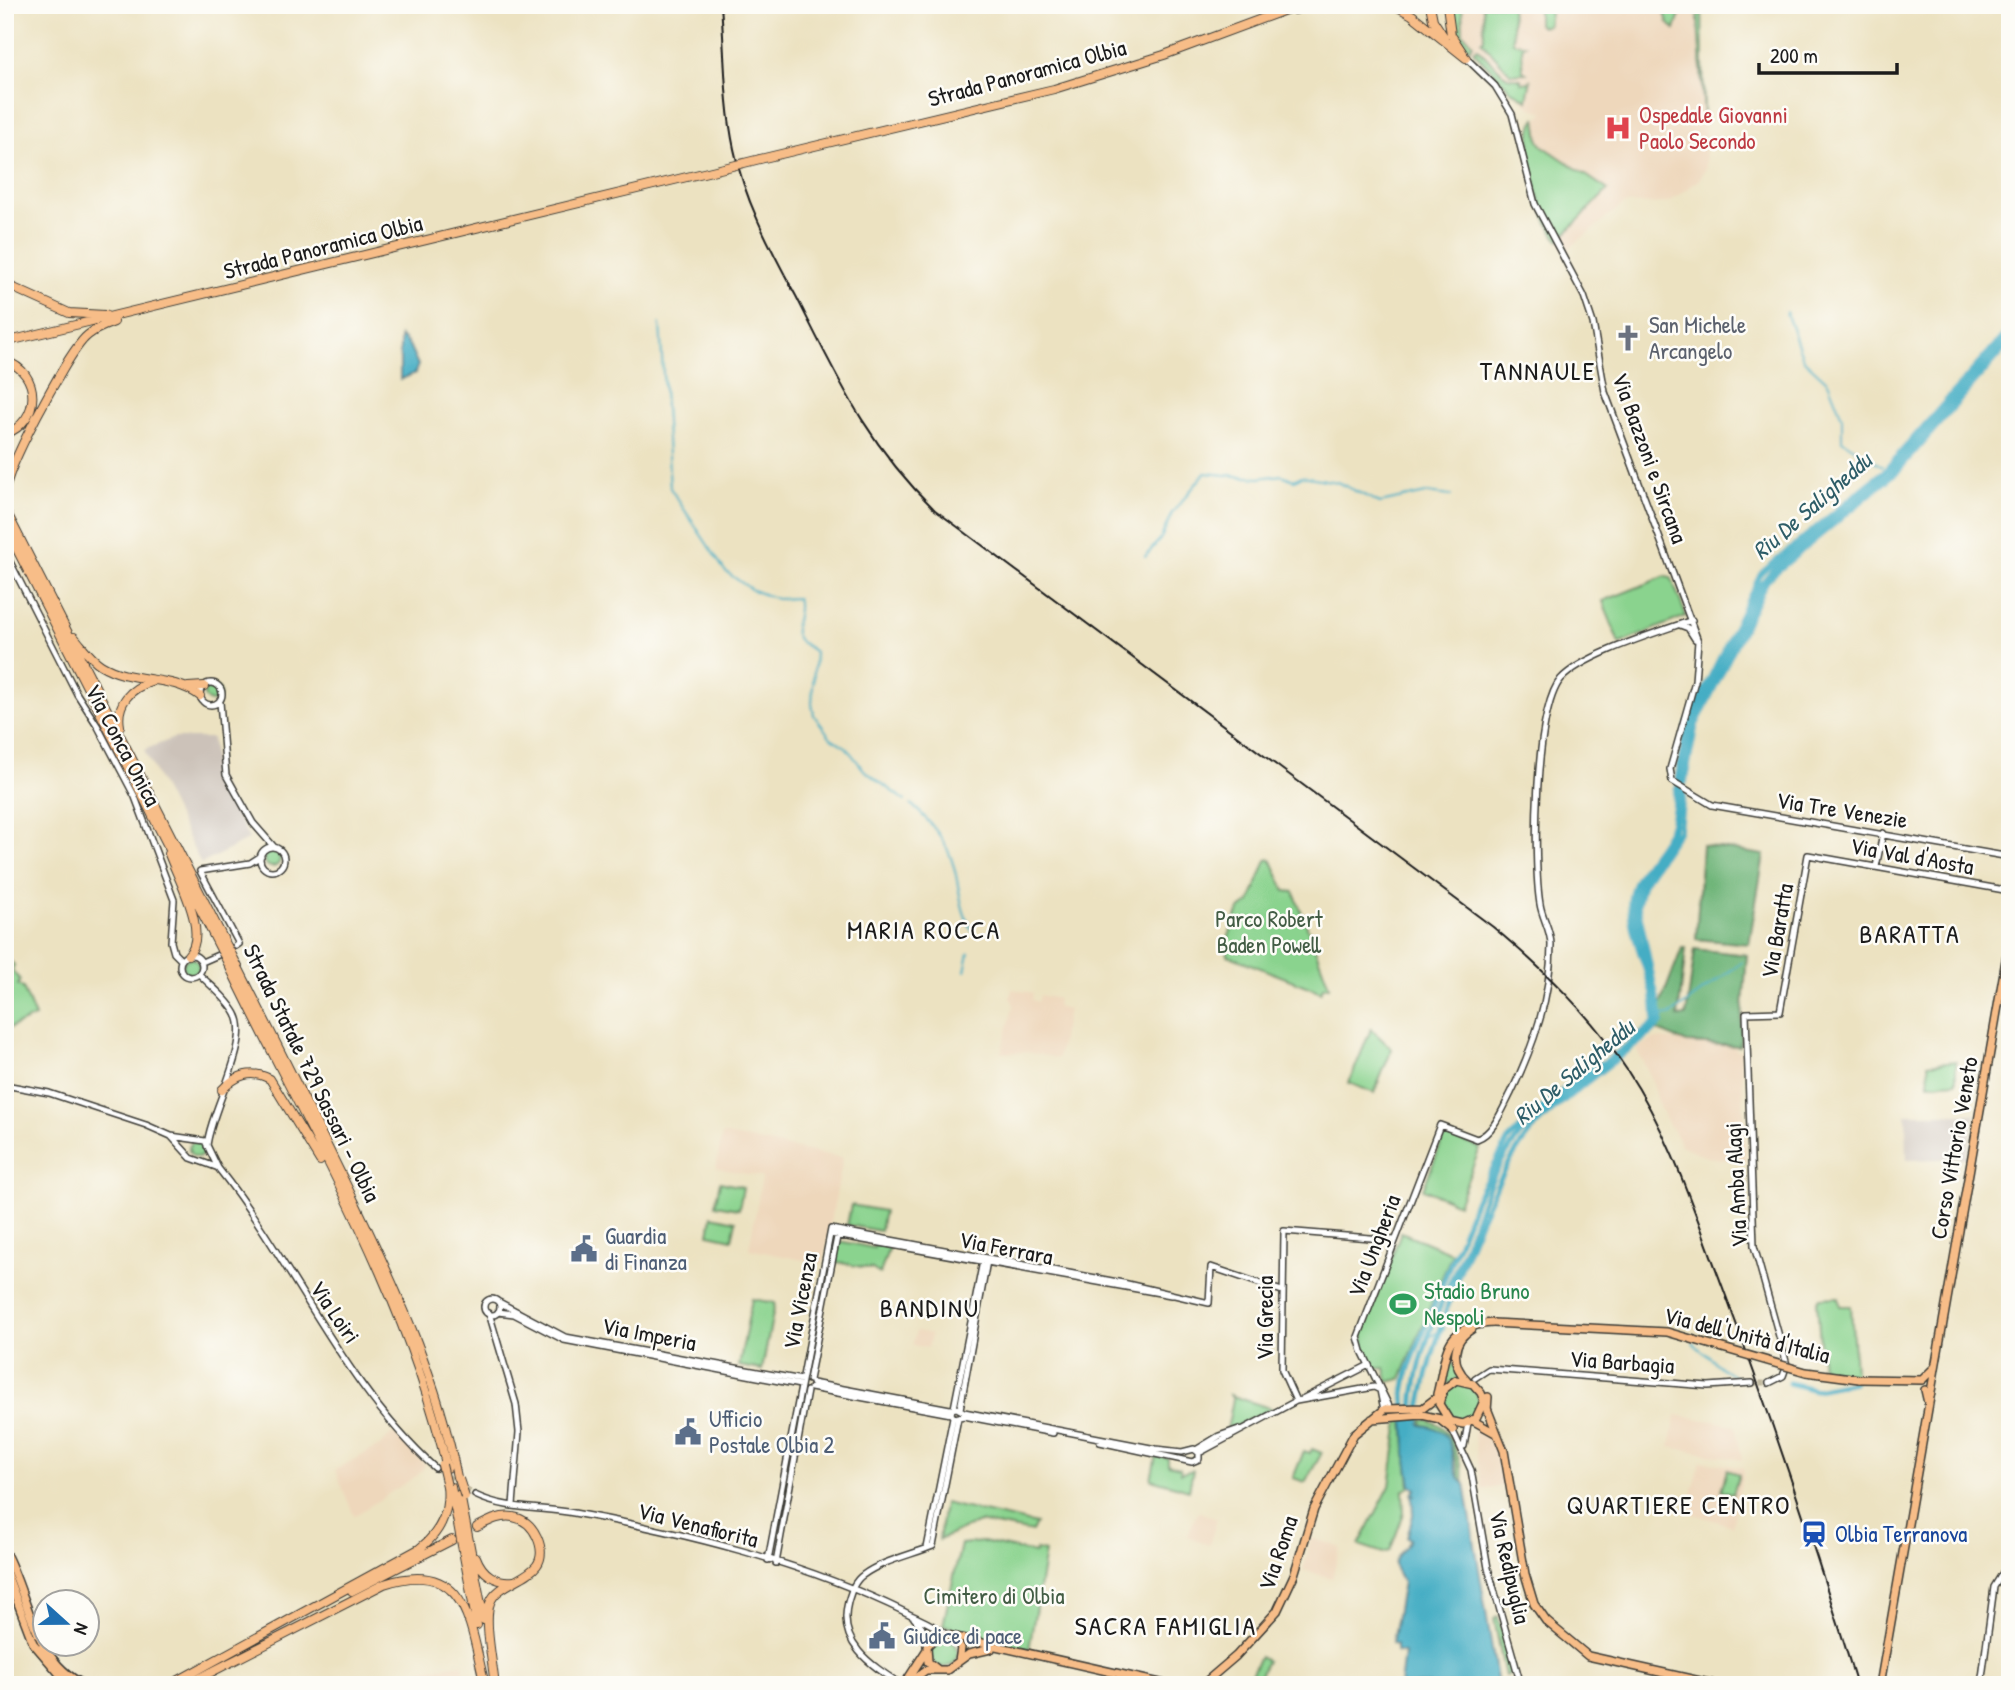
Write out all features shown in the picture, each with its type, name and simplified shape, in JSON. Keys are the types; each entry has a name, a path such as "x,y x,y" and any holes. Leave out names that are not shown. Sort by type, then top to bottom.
{"highway":[{"path":"1272,15 1289,5"},
{"name":"Strada Panoramica Olbia","path":"5,345 1054,89 1138,64 1299,5"},
{"path":"1245,25 1312,5"},
{"path":"1394,5 1412,15 1466,58"},
{"path":"1430,5 1438,29 1466,58"},
{"path":"1447,5 1451,35 1466,58"},
{"path":"5,284 69,313 86,316 163,305"},
{"path":"8,528 5,494 7,476 84,338 112,322 188,300"},
{"path":"5,361 21,369 33,392 29,415 19,427 5,434"},
{"name":"Strada Statale 729 Sassari - Olbia","path":"5,509 12,539 154,816 228,950 400,1315 437,1424 491,1683"},
{"name":"Strada Statale 729 Sassari - Olbia","path":"8,528 64,624 125,743 409,1320 437,1394 445,1465"},
{"path":"64,624 98,663 123,675 188,687 204,686"},
{"path":"125,743 119,722 128,693 158,681"},
{"path":"188,687 200,696"},
{"path":"154,816 196,927 195,943 184,958"},
{"path":"222,1090 235,1078 247,1074 258,1074 274,1083 348,1208"},
{"path":"445,1465 458,1478 481,1568 498,1580 521,1580"},
{"path":"186,1685 425,1544 444,1516 449,1487"},
{"path":"462,1496 491,1683"},
{"path":"477,1527 496,1518 508,1516 520,1519 533,1530 539,1546 534,1569 521,1580 500,1590 489,1606 491,1683"},
{"path":"271,1636 452,1540"},
{"path":"170,1685 384,1584 408,1578 428,1580 446,1588 465,1605 491,1683"}],"main road":[{"name":"Corso Vittorio Veneto","path":"1880,1685 1928,1411 1926,1384 1936,1364 2010,937"},
{"name":"Via dell'Unità d'Italia","path":"1471,1379 1461,1374 1455,1358 1462,1336 1470,1330 1493,1323"},
{"name":"Via dell'Unità d'Italia","path":"1438,1395 1451,1339 1468,1326 1493,1323 1667,1332 1806,1372 1926,1384"},
{"path":"1423,1412 1451,1382 1471,1379 1486,1399 1487,1412 1504,1451 1525,1574 1534,1604 1555,1629 1588,1656 1718,1685"},
{"path":"1438,1395 1440,1409 1449,1420 1471,1423 1497,1434"},
{"path":"1471,1423 1486,1399"},
{"name":"Via Roma","path":"1202,1685 1236,1656 1277,1611 1290,1587 1321,1493 1350,1439 1371,1419 1387,1413 1423,1412 1449,1420"},
{"path":"1439,1418 1452,1430"},
{"path":"5,1552 40,1642 69,1674 85,1685"},
{"path":"5,1569 33,1643 69,1685"},
{"path":"904,1685 937,1636 949,1636 1169,1685"},
{"path":"949,1636 961,1648 959,1662"},
{"path":"927,1648 928,1662 937,1669"},
{"path":"904,1685 926,1670 947,1670 979,1649 999,1648"}],"street":[{"name":"Via Bazzoni e Sircana","path":"1466,58 1495,86 1512,114 1532,192 1544,224 1584,296 1605,392 1692,620 1700,651"},
{"name":"Via Conca Onica","path":"5,551 77,694 102,733 135,797 174,900 171,942 184,958"},
{"path":"1679,625 1692,620"},
{"path":"1679,625 1688,628 1700,651"},
{"name":"Via Ungheria","path":"1387,1413 1358,1337 1440,1125 1478,1139 1488,1133 1510,1095 1536,1036 1551,941 1540,905 1536,840 1542,740 1551,697 1562,678 1579,666 1679,625"},
{"name":"Via Tre Venezie","path":"1700,651 1695,681 1670,769 1670,778 1675,783 1712,805 2010,857"},
{"path":"202,962 228,950 200,871 250,863 274,870 282,864 283,854 263,837 226,775 219,716 223,695 219,685 209,683 204,686 200,696 219,716"},
{"path":"210,705 220,702"},
{"path":"1876,867 1883,833"},
{"path":"263,837 263,866"},
{"path":"250,863 274,848"},
{"name":"Via Val d'Aosta","path":"1808,855 2010,891"},
{"name":"Via Baratta","path":"1746,1013 1780,1012 1808,855"},
{"path":"199,974 191,977 183,974 180,967 184,958 196,956 202,962"},
{"path":"199,974 202,962"},
{"path":"198,1160 205,1157 212,1119 237,1046 240,1027 232,1008 199,974"},
{"name":"Via Amba Alagi","path":"1746,1013 1754,1246 1787,1365 1783,1376 1769,1383"},
{"path":"5,1085 49,1093 104,1110 172,1136 202,1139 208,1146"},
{"path":"187,1152 194,1139 203,1134 212,1119"},
{"path":"172,1136 191,1158 218,1168"},
{"name":"Via Loiri","path":"208,1146 218,1168 322,1326 380,1407 445,1465"},
{"name":"Via Ferrara","path":"831,1231 1209,1303 1211,1267 1282,1291"},
{"name":"Via Vicenza","path":"776,1563 831,1231"},
{"name":"Via Grecia","path":"1296,1401 1282,1370 1284,1231 1395,1240"},
{"name":"Via Vicenza","path":"768,1560 838,1233"},
{"path":"904,1685 863,1656 849,1640 845,1621 853,1587 866,1572 930,1547 985,1260"},
{"path":"493,1331 497,1301 491,1299 486,1303 488,1313 493,1331 518,1418 513,1505"},
{"name":"Via Imperia","path":"497,1301 565,1336 1188,1459"},
{"name":"Via Imperia","path":"488,1313 514,1314 564,1340 806,1384"},
{"path":"1315,1395 1369,1365"},
{"name":"Via Barbagia","path":"1471,1379 1489,1369 1708,1386 1752,1383"},
{"path":"1374,1387 1376,1380"},
{"path":"1195,1451 1196,1462 1188,1459 1195,1451 1296,1401 1315,1395 1374,1387 1380,1391 1387,1413"},
{"name":"Via Imperia","path":"956,1413 1156,1449 1195,1451"},
{"name":"Via Redipuglia","path":"1449,1420 1466,1456 1474,1482 1492,1586 1521,1685"},
{"name":"Via Redipuglia","path":"1466,1456 1471,1423"},
{"name":"Via Venafiorita","path":"475,1495 513,1505 573,1512 768,1560 853,1587 949,1636"},
{"path":"1981,1685 1994,1587 2010,1561"},
{"name":"Via Venafiorita","path":"905,1613 922,1627 927,1648"},
{"path":"892,1678 895,1685"}],"shaded area":[{"name":"Ospedale Giovanni Paolo Secondo","path":"1451,5 1702,5 1706,168 1698,181 1667,203 1624,204 1565,252 1557,239 1533,177 1528,134 1535,120 1545,112 1531,108 1458,38"},
{"path":"174,738 212,738 215,772 249,839 201,864 144,750"},
{"path":"1012,989 1033,993 1032,1000 1038,1002 1040,995 1058,999 1056,1006 1068,1009 1058,1058 1027,1052 1001,1053 1014,1004 1010,998"},
{"path":"1653,1039 1735,1043 1736,1050 1741,1050 1746,1162 1707,1157 1681,1145 1660,1109 1651,1077 1636,1049"},
{"path":"1906,1114 1975,1114 1966,1158 1907,1160"},
{"path":"722,1134 843,1158 823,1264 749,1249 762,1177 716,1168"},
{"path":"2010,1143 2010,1198 2004,1185 2005,1148"},
{"path":"916,1331 931,1334 928,1348 912,1345"},
{"path":"1676,1415 1735,1425 1742,1460 1670,1447"},
{"path":"1481,1426 1501,1449 1506,1485 1482,1490 1473,1428"},
{"path":"391,1435 397,1435 425,1465 418,1475 354,1516 335,1470 381,1445"},
{"path":"1701,1461 1744,1468 1732,1526 1687,1512"},
{"path":"1198,1511 1217,1519 1209,1545 1187,1536"},
{"path":"1311,1538 1340,1547 1332,1578 1303,1570"},
{"path":"463,1664 467,1685 393,1685 391,1674"}],"green space":[{"path":"1451,5 1462,5 1463,33 1473,44 1469,49 1454,29"},
{"path":"1480,5 1511,5 1513,42 1525,45 1522,47 1523,71 1526,73 1511,74 1481,41 1484,40 1483,7"},
{"path":"1538,5 1551,5 1548,25 1542,27 1538,24"},
{"path":"1663,5 1683,5 1675,30 1668,23"},
{"path":"1697,5 1702,5 1704,117"},
{"path":"1477,48 1507,77 1521,79 1521,83 1530,82 1531,79 1527,100 1510,89 1473,51"},
{"path":"1536,118 1539,141 1543,146 1608,190 1559,240 1545,216 1534,180 1530,143 1531,128"},
{"path":"1666,576 1671,577 1686,616 1619,644 1603,601"},
{"path":"209,686 215,686 220,694 218,700 209,702 204,697 204,691"},
{"path":"1702,845 1764,855 1749,944 1696,939"},
{"path":"269,851 275,851 280,859 278,865 269,867 264,862 264,856"},
{"name":"Parco Robert Baden Powell","path":"1271,859 1285,891 1294,892 1329,986 1323,987 1321,992 1227,955 1228,950 1224,949 1239,910 1250,902 1266,860"},
{"path":"1682,948 1686,948 1678,1017 1686,1016 1695,949 1747,955 1740,1046 1687,1043 1651,1028"},
{"path":"5,956 14,965 12,970 20,980 18,985 23,988 35,1017 5,1030"},
{"path":"188,958 194,958 199,966 197,972 188,974 183,969 183,963"},
{"path":"1371,1029 1392,1049 1374,1093 1349,1083"},
{"path":"1956,1061 1956,1082 1929,1084 1928,1064"},
{"path":"1445,1134 1480,1148 1458,1204 1423,1189"},
{"path":"194,1141 200,1141 205,1149 203,1155 194,1157 189,1152 189,1146"},
{"path":"720,1182 743,1187 739,1209 715,1205"},
{"path":"851,1205 884,1211 880,1231 847,1225"},
{"path":"712,1216 736,1221 732,1239 709,1234"},
{"name":"Stadio Bruno Nespoli","path":"1401,1232 1452,1253 1401,1379 1388,1382 1385,1368 1374,1369 1364,1347 1363,1333"},
{"path":"839,1241 874,1248 874,1244 889,1247 880,1274 872,1269 836,1262"},
{"path":"1839,1297 1840,1306 1851,1306 1855,1372 1852,1376 1822,1372 1817,1301 1820,1298"},
{"path":"752,1299 775,1303 762,1370 739,1366"},
{"path":"1452,1346 1452,1363 1462,1378 1442,1386"},
{"path":"1461,1384 1474,1389 1479,1402 1474,1415 1461,1420 1448,1415 1443,1402 1448,1389"},
{"path":"1230,1395 1272,1409 1227,1430 1233,1399"},
{"path":"1399,1420 1404,1420 1410,1487 1403,1491 1404,1513 1390,1551 1383,1553 1359,1545 1390,1486"},
{"path":"1421,1420 1432,1421 1447,1433 1457,1452 1464,1483 1460,1480 1454,1453 1446,1437 1441,1431 1423,1425"},
{"path":"1312,1449 1322,1453 1305,1482 1293,1478 1304,1451 1310,1453"},
{"path":"1156,1456 1168,1458 1168,1465 1180,1468 1181,1473 1193,1470 1189,1490 1151,1479"},
{"path":"1727,1470 1739,1474 1733,1494 1721,1490"},
{"path":"944,1503 1036,1524 1032,1532 979,1522 939,1540"},
{"name":"Cimitero di Olbia","path":"983,1542 1035,1553 1036,1550 1045,1552 1029,1650 979,1639 979,1636 943,1625 961,1544"},
{"path":"1498,1617 1514,1673 1505,1676 1494,1619"},
{"path":"944,1639 954,1643 958,1653 954,1663 944,1667 934,1663 930,1653 934,1643"},
{"path":"1260,1657 1267,1661 1256,1682 1249,1678"}],"water":[{"path":"400,336 409,345 418,365 415,373 400,380"},
{"path":"1405,1420 1418,1420 1421,1425 1444,1433 1449,1441 1458,1477 1465,1484 1498,1685 1400,1685 1404,1653 1396,1652 1396,1644 1392,1643 1403,1582 1394,1565 1410,1539 1407,1538 1413,1515 1412,1495 1416,1495 1412,1494 1416,1489 1411,1486 1406,1454"}],"waterway":[{"path":"1786,312 1803,359 1828,382 1842,417 1842,440 1882,466"},
{"path":"660,324 670,488 725,571 752,590 777,599 797,598 795,633 800,642 815,652 812,704 814,715 831,738 846,747 864,770 905,801"},
{"name":"Riu De Saligheddu","path":"2010,328 1885,470 1761,573 1687,724 1677,778 1685,783 1696,726 1768,579 1898,471 2010,343"},
{"name":"Riu De Saligheddu","path":"1588,1077 1658,1023 1660,1017 1638,938 1635,894 1641,878 1671,834 1692,723 1759,588 1782,561 1885,477 2010,337"},
{"path":"1145,557 1161,538 1172,513 1205,473 1259,478 1282,475 1294,480 1302,476 1337,482 1380,503 1426,493 1451,496"},
{"name":"Riu De Saligheddu","path":"1676,788 1684,792 1679,831 1643,884 1638,905 1662,1022 1558,1106 1539,1123 1520,1147 1500,1180 1463,1263 1434,1350 1418,1420 1405,1420 1404,1394 1408,1371 1476,1199 1508,1140 1552,1098 1592,1068 1614,1057 1654,1023 1652,993 1634,932 1630,901 1636,880 1671,825 1676,788"},
{"path":"911,804 943,840 954,867 963,908 973,931"},
{"path":"965,971 969,953"},
{"path":"1660,1017 1672,1014 1742,962"},
{"name":"Riu De Saligheddu","path":"1413,1411 1419,1369 1431,1329 1498,1169 1513,1144 1529,1125 1588,1077"},
{"name":"Riu De Saligheddu","path":"1430,1337 1445,1328"},
{"path":"1693,1343 1725,1371 1740,1380"},
{"path":"1789,1383 1816,1390 1854,1382"}],"tunnel":[{"path":"1752,1383 1769,1383"},
{"path":"435,1468 475,1495"}],"railway":[{"path":"721,5 731,132 739,169 752,206 768,243 841,383 872,435 911,485 935,510 1493,927 1565,994 1598,1030 1627,1070 1657,1121 1692,1204 1810,1535 1857,1685"}],"place":[{"name":"Ospedale Giovanni Paolo Secondo","path":"1618,128"},
{"name":"San Michele Arcangelo","path":"1628,338"},
{"name":"Guardia di Finanza","path":"584,1249"},
{"name":"Stadio Bruno Nespoli","path":"1403,1304"},
{"name":"Ufficio Postale Olbia 2","path":"688,1432"},
{"name":"Olbia Terranova","path":"1814,1534"},
{"name":"Giudice di pace","path":"882,1636"}],"district":[{"name":"TANNAULE","path":"1538,371"},
{"name":"MARIA ROCCA","path":"924,930"},
{"name":"BARATTA","path":"1910,934"},
{"name":"BANDINU","path":"930,1308"},
{"name":"QUARTIERE CENTRO","path":"1679,1505"},
{"name":"SACRA FAMIGLIA","path":"1166,1626"}]}
